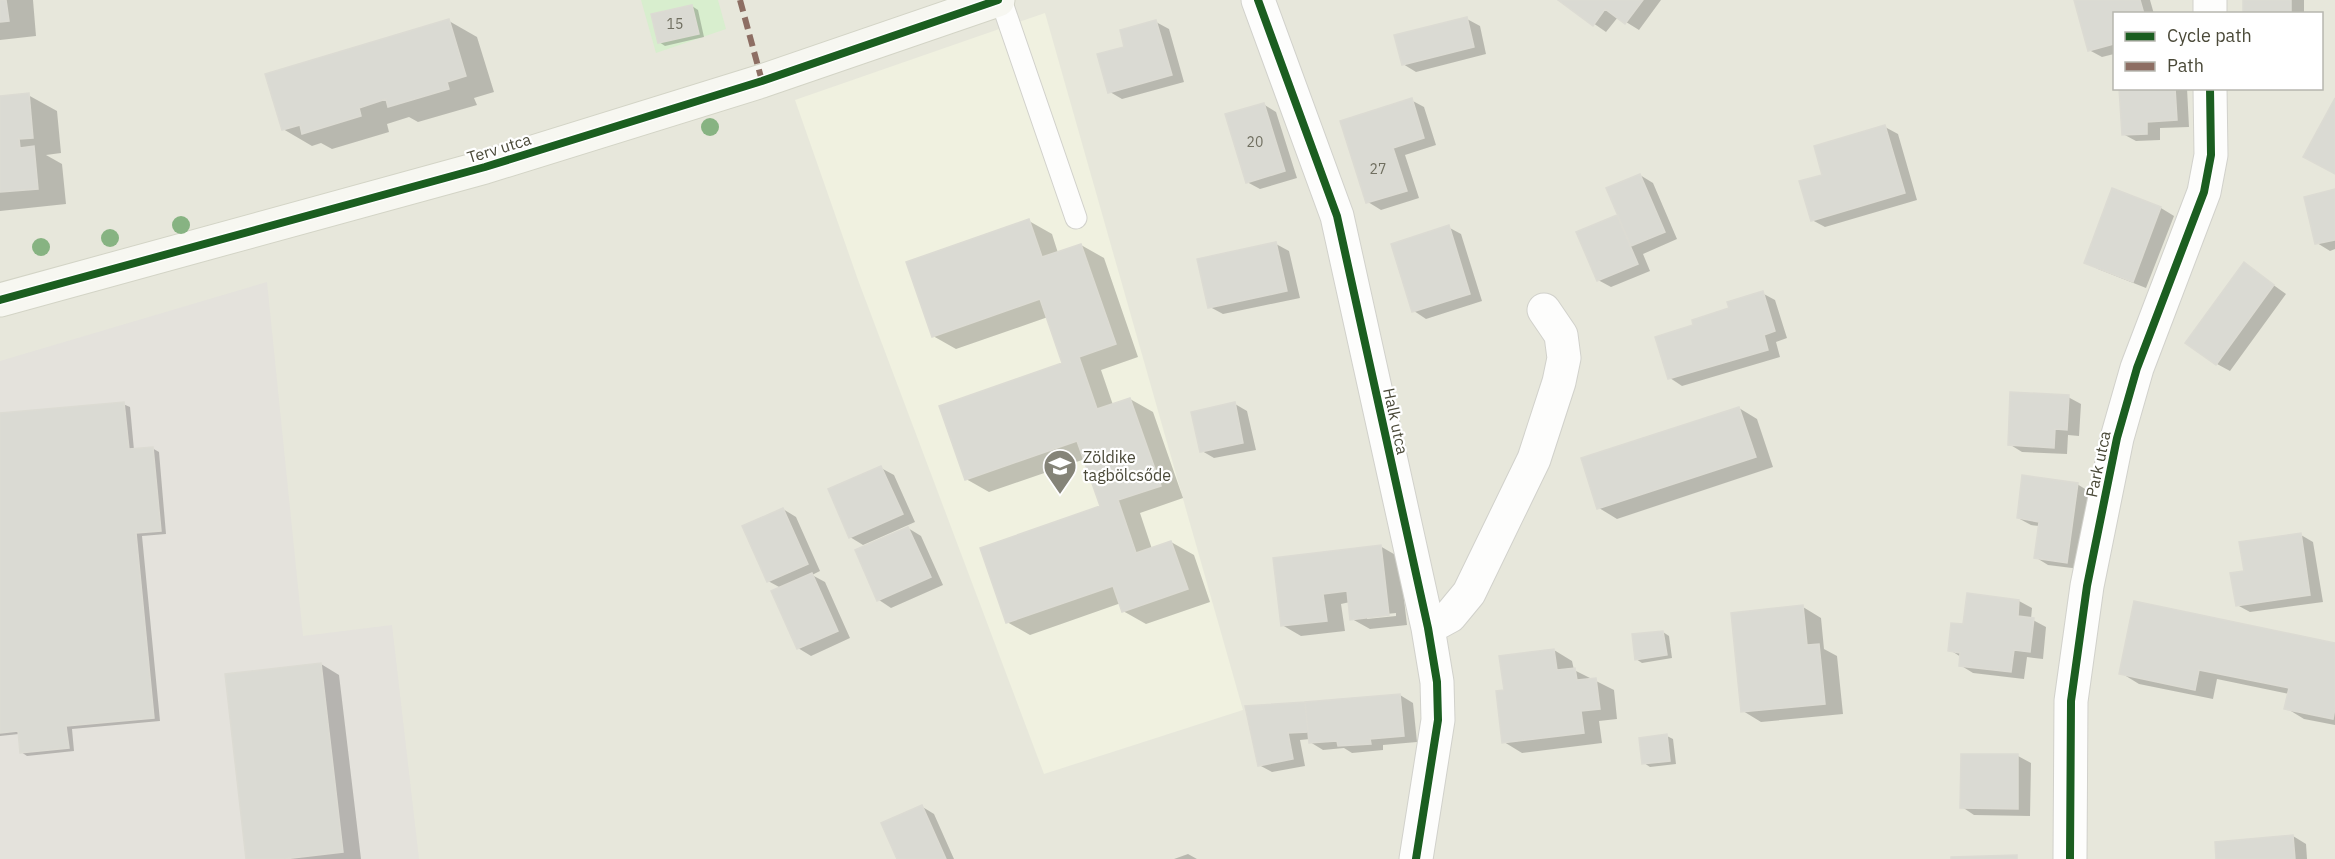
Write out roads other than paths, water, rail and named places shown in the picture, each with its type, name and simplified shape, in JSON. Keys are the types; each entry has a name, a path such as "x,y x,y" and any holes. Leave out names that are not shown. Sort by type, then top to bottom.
{"street":[{"name":"Terv utca","path":"0,300 486,167 762,81 1000,0"},
{"name":"Halk utca","path":"1258,0 1337,216 1428,628 1437,682 1438,720 1416,859"},
{"name":"Park utca","path":"2070,859 2071,701 2087,586 2116,438 2136,368 2204,192 2211,155 2210,90"},
{"path":"1428,628 1450,616 1469,593 1534,459 1559,382 1564,358 1561,335 1544,310"}],"lane":[{"path":"1000,0 1076,218"}],"place":[{"name":"Zöldike tagbölcsőde","path":"1060,495"}]}
